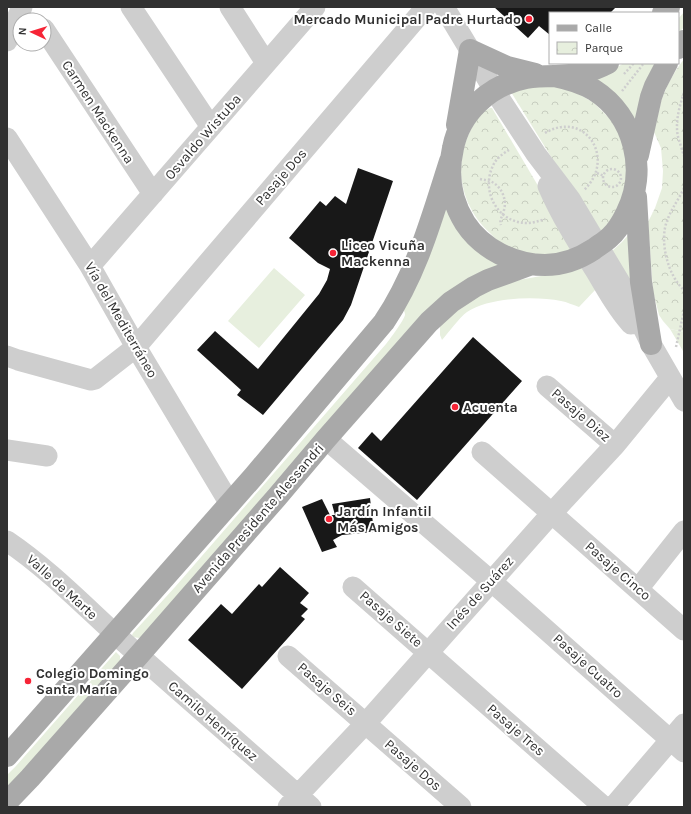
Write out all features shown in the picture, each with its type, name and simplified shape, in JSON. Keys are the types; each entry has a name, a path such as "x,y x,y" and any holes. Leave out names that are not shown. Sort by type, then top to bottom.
{"main road":[{"path":"455,138 470,50 507,68 547,76"},
{"name":"Avenida Presidente Alessandri","path":"7,756 230,504 374,335 389,314 406,283 420,252 450,161 455,138 462,122 468,114 480,101 494,90 512,81 526,77 577,74 606,64"},
{"name":"Avenida Presidente Alessandri","path":"637,162 651,97 666,64"},
{"name":"Avenida Presidente Alessandri","path":"450,161 451,187 456,206 466,224 478,239 494,251 512,260 546,265 574,260 592,250 610,237 621,224 630,206 635,190 637,162 631,135 616,110 595,91 568,79 547,76"},
{"path":"635,190 641,282 651,344"},
{"name":"Avenida Presidente Alessandri","path":"7,802 139,655 277,497 326,438 429,322 440,311 462,294 474,287 488,280 532,264"}],"street":[{"path":"7,41 22,7"},
{"path":"131,7 211,127"},
{"path":"230,7 266,63"},
{"name":"Osvaldo Wistuba","path":"90,266 315,7"},
{"name":"Pasaje Dos","path":"7,356 91,380 95,379 136,347 426,7"},
{"path":"444,7 494,90 536,154 542,172 558,208 625,291 651,344 684,401"},
{"name":"Carmen Mackenna","path":"52,41 153,194"},
{"name":"Vía del Mediterráneo","path":"8,144 90,266 136,347 230,504"},
{"name":"Inés de Suárez","path":"299,803 428,652 615,445 670,378"},
{"name":"Pasaje Diez","path":"547,386 615,445"},
{"name":"Pasaje Cuatro","path":"326,438 491,581 680,739"},
{"path":"7,450 47,456"},
{"name":"Pasaje Cinco","path":"482,452 684,630"},
{"path":"638,589 684,531"},
{"name":"Valle de Marte","path":"7,541 42,567 115,634"},
{"name":"Pasaje Siete","path":"353,587 428,652"},
{"name":"Camilo Henríquez","path":"115,634 299,803"},
{"name":"Pasaje Tres","path":"428,652 604,807"},
{"name":"Pasaje Seis","path":"288,656 366,723"},
{"name":"Pasaje Dos","path":"366,723 461,807"},
{"path":"613,807 680,739"}],"path":[{"path":"618,96 643,64"},
{"path":"684,93 680,102 677,127 684,156"},
{"path":"545,133 558,127 570,127 580,130 594,143 598,152 598,166 594,178 582,192"},
{"path":"509,150 495,161 491,171 489,181 491,197 496,207 503,214 515,221 527,223 537,222 549,218"},
{"path":"614,170 620,174 621,180 617,186 610,187 605,183 604,176 608,171 614,170"},
{"path":"596,173 604,176"},
{"path":"480,179 493,182 502,192 505,204 500,221 501,225"},
{"path":"684,188 667,220 664,228 664,238 665,250 671,271 680,287 684,290"},
{"path":"676,347 684,311"}],"green space":[{"path":"684,12 684,27 679,33 679,18"},
{"path":"684,59 684,332 670,329 659,315 653,292 648,222 662,188 663,171 661,148 654,132 661,101 667,86"},
{"path":"622,64 658,64 636,127 589,78 609,72"},
{"path":"531,87 559,87 574,91 594,103 614,123 630,158 627,197 600,236 511,92"},
{"path":"492,108 550,206 574,251 542,257 531,256 498,241 473,212 467,201 463,188 461,162 468,136 476,120 482,113"},
{"path":"445,195 503,263 490,270 141,637 133,637 133,633 175,587 394,334 405,315 403,309"},
{"path":"631,232 632,286 611,252"},
{"path":"580,267 583,268 596,289 579,307 563,301 539,298 513,299 488,303 467,312 457,321 442,340 440,335 440,324 469,299 508,282"},
{"path":"274,268 305,295 259,348 228,321"},
{"path":"670,329 684,332 684,353 683,351"},
{"path":"116,652 120,656 120,662 7,789 7,775"}],"building":[{"name":"Mercado Municipal Padre Hurtado","path":"494,7 616,7 611,12 549,12 549,34 539,26 528,38"},
{"path":"358,168 393,181 351,305 343,320 263,415 237,395 241,390 197,350 215,331 258,369 319,294 327,280 330,269 318,263 289,238 320,201 326,206 335,196 346,204"},
{"name":"Acuenta","path":"473,337 522,381 417,500 358,448 372,432 381,441"},
{"path":"370,498 374,532 342,535 333,540 337,547 322,552 302,507 322,499 330,515 335,515 332,504"},
{"path":"280,567 309,593 300,603 308,609 301,616 305,619 242,689 188,640 221,604 232,614 259,584 262,587"}],"place":[{"name":"Mercado Municipal Padre Hurtado","path":"529,19"},
{"name":"Liceo Vicuña Mackenna","path":"333,253"},
{"name":"Acuenta","path":"455,407"},
{"name":"Jardín Infantil Más Amigos","path":"329,519"},
{"name":"Colegio Domingo Santa María","path":"28,681"}]}
